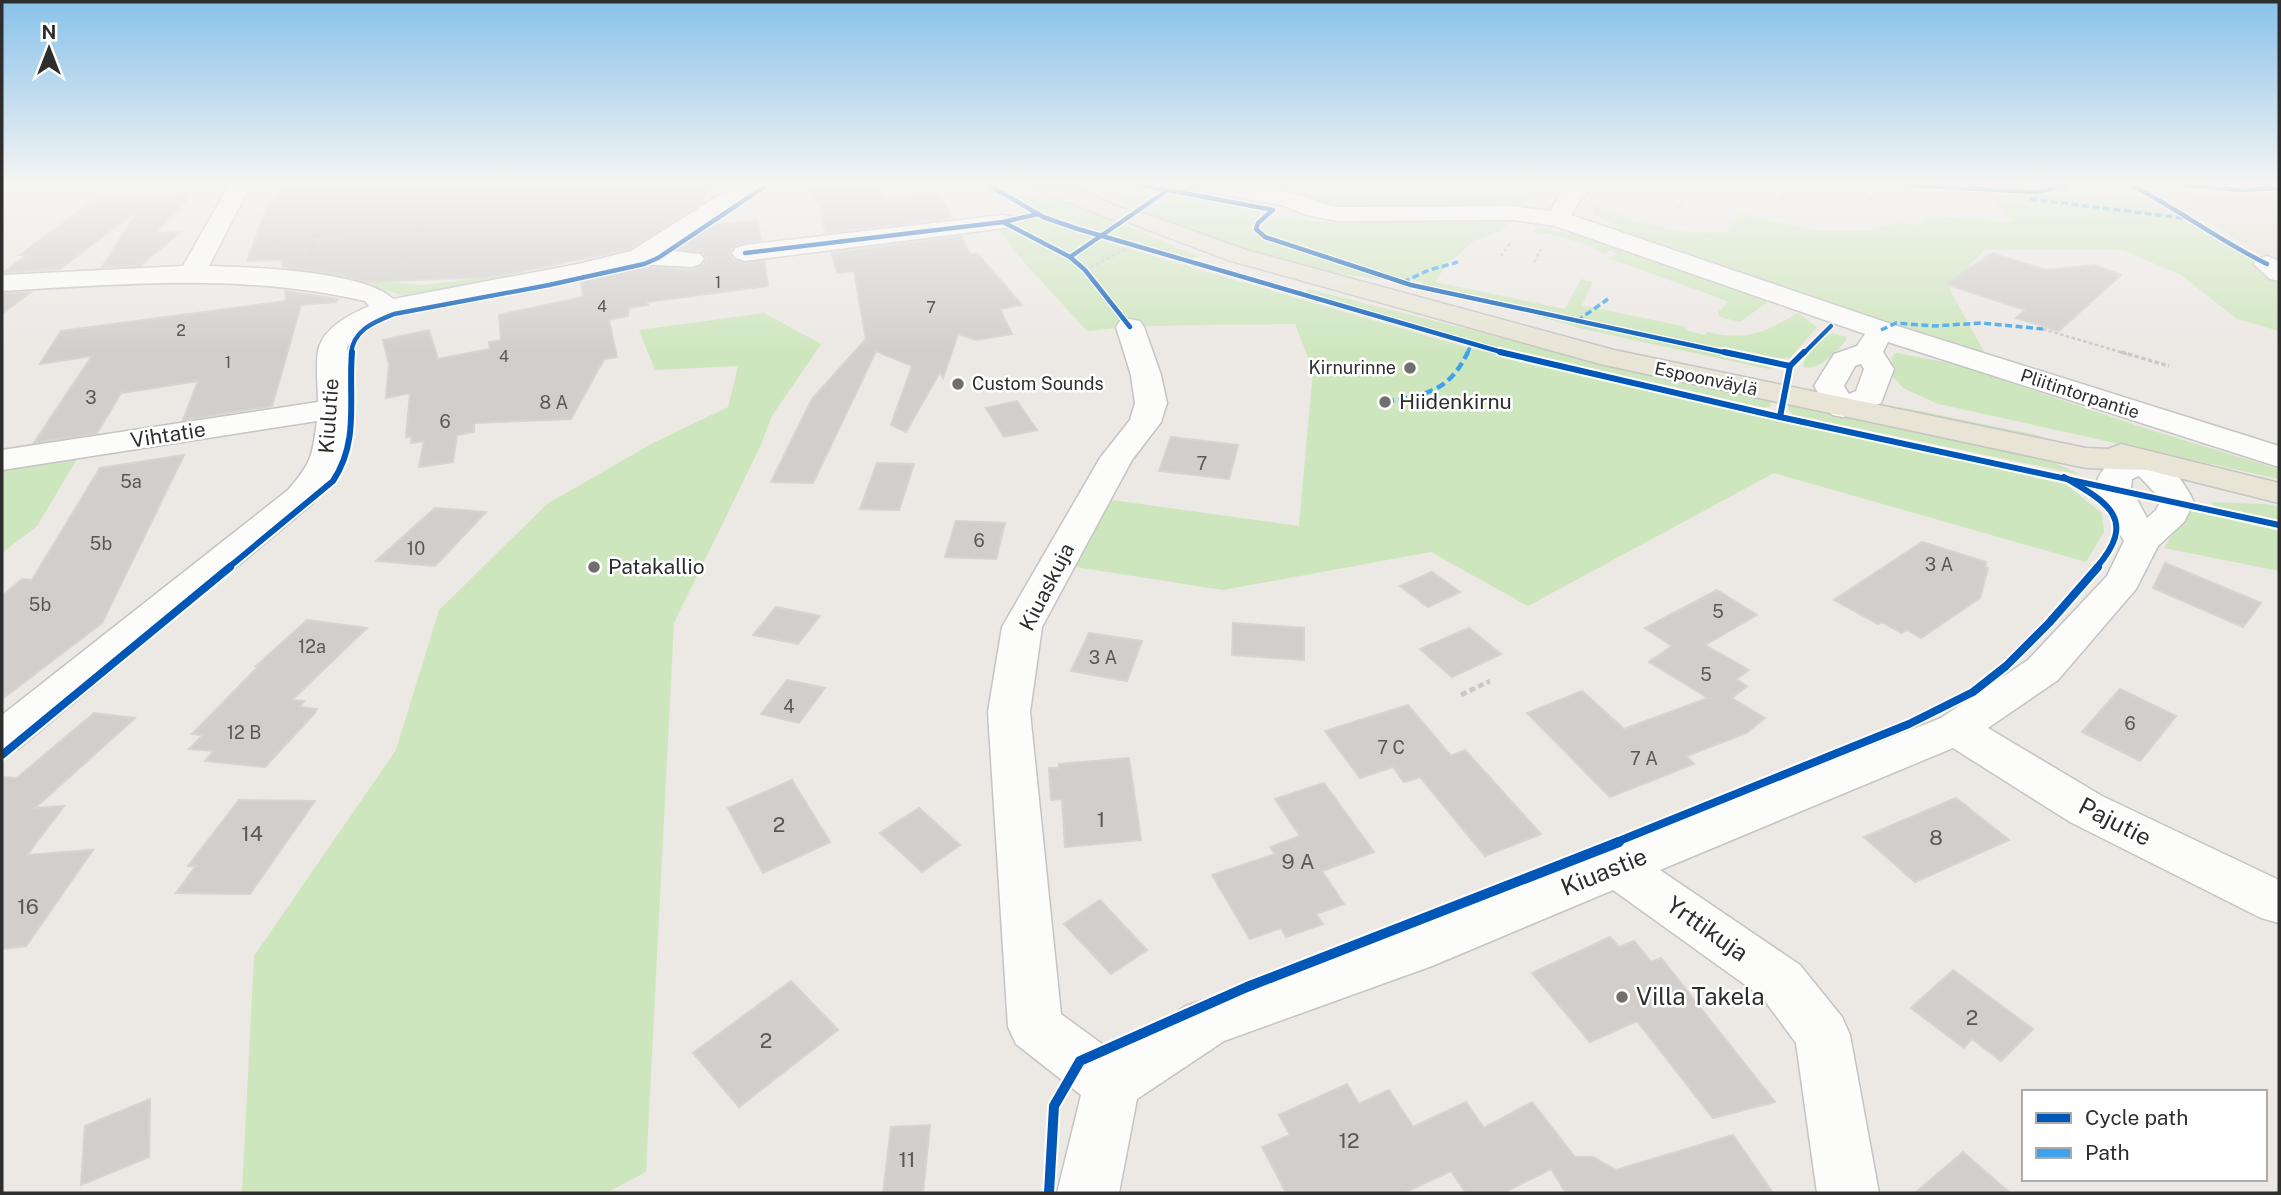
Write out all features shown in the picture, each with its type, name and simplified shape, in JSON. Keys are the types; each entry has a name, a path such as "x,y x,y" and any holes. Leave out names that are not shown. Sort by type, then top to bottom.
{"main road":[{"name":"Espoonväylä","path":"1197,241 1237,256 1397,298 1847,397 2086,458 2144,461 2279,493"}],"street":[{"path":"192,273 209,241"},
{"path":"640,256 664,241"},
{"path":"746,253 847,241"},
{"name":"Pliitintorpantie","path":"1625,241 1874,341 2279,457"},
{"path":"640,256 691,259"},
{"name":"Kiulutie","path":"2,738 300,497 323,470 329,456 334,409 333,347 344,332 360,320 387,309 579,272 640,256"},
{"path":"2,283 192,273 317,282 374,295 387,309"},
{"name":"Kiuaskuja","path":"1112,1084 1035,1027 1009,712 1022,627 1117,458 1145,422 1151,403 1142,362 1130,327"},
{"path":"1874,341 1879,369 1847,397 1844,360 1874,341"},
{"name":"Vihtatie","path":"2,460 334,409"},
{"path":"2143,541 2114,488 2116,474 2144,461"},
{"name":"Kiuastie","path":"1112,1084 1205,1023 1414,950 1956,729 2043,670 2123,581 2143,541 2172,515 2178,502 2171,489 2144,461"},
{"name":"Pajutie","path":"1956,729 2086,809 2279,903"},
{"name":"Yrttikuja","path":"1618,867 1781,981 1822,1035 1848,1193"},
{"path":"1088,1193 1112,1084"}],"path":[{"path":"309,258 314,241"},
{"path":"397,263 411,241"},
{"path":"1501,256 1511,242"},
{"path":"1121,243 1143,250"},
{"path":"1085,270 1131,246"},
{"path":"1534,262 1541,249"},
{"path":"1075,261 1130,327"},
{"path":"2043,330 2169,366"},
{"path":"1461,695 1490,681"}],"shaded area":[{"path":"2238,241 2279,241 2279,270"}],"green space":[{"path":"1007,241 1102,241 1465,347 1779,419 2059,479 2102,513 2104,532 2086,562 1774,473 1528,606 1431,552 1223,590 1075,567 1112,500 1299,526 1313,370 1295,324 1139,326 1087,331"},
{"path":"1129,241 1162,241 1200,257 1183,258"},
{"path":"1223,241 1273,241 1386,278 1384,280 1319,270"},
{"path":"1289,241 1475,241 1447,264 1435,282 1565,309 1581,279 1593,282 1582,305 1687,327 1685,330 1705,335 1707,332 1733,336 1754,333 1775,326 1798,313 1817,327 1790,358 1773,359 1422,285 1423,282 1408,279 1406,281"},
{"path":"1573,241 1599,241 1626,249 1768,302 1740,322 1720,317 1718,312 1728,302 1608,258 1617,254 1611,250 1603,254 1591,246"},
{"path":"1649,241 2229,241 2279,279 2279,331 2237,319 2181,275 2123,250 1984,250 1949,288 1988,359"},
{"path":"512,274 508,280 410,297 339,278 423,285"},
{"path":"1308,289 1515,341 1772,396 1770,407 1755,408 1473,343 1306,295"},
{"path":"1523,312 1775,366 1769,369 1587,330"},
{"path":"764,313 821,344 772,416 760,447 674,623 646,1172 606,1193 242,1193 254,956 396,750 439,610 547,504 653,443 728,407 738,366 655,370 639,330"},
{"path":"1832,333 1847,337 1845,342 1821,364 1803,367 1813,348"},
{"path":"1897,353 1955,364 2144,428 2279,469 2279,479 1938,404 1903,388 1889,372 1893,355"},
{"path":"1790,402 2042,457 2082,475 1794,415 1788,410"},
{"path":"1895,406 2032,434 2084,449 1932,418"},
{"path":"77,459 37,526 2,553 2,470"},
{"path":"2212,502 2279,507 2279,521 2214,507"},
{"path":"2188,510 2279,531 2279,571 2164,548"}],"building":[{"path":"39,241 97,241 60,269 4,272 27,255 20,255"},
{"path":"119,241 170,241 140,266 102,267"},
{"path":"254,241 643,241 630,249 495,277 366,282 283,267 282,260 247,261"},
{"path":"685,241 758,241 735,246 729,253 734,260 744,263 764,261 768,286 647,302 648,305 629,308 628,316 609,320 617,357 604,359 571,419 474,423 474,432 457,435 453,462 419,467 424,441 411,443 412,436 406,437 410,393 386,398 389,364 383,340 429,330 438,359 490,349 489,342 501,340 499,315 583,297 581,282 640,267 691,270 701,266 707,259 702,252 674,248"},
{"path":"925,241 963,241 970,254 977,253 1022,305 1000,309 1012,334 976,340 958,334 943,378 940,372 906,432 891,425 912,366 876,351 813,483 771,482 812,399 866,339 854,271 837,273 832,253"},
{"path":"1992,253 2046,270 2095,265 2121,275 2059,331 2016,318 2025,310 1945,284"},
{"path":"285,291 338,299 336,302 301,305 272,406 183,420 198,381 121,393 97,433 34,443 92,356 40,364 61,331 286,301"},
{"path":"31,292 2,314 2,293"},
{"path":"1017,401 1037,430 1004,437 986,408"},
{"path":"1171,437 1238,445 1229,479 1159,471"},
{"path":"184,455 102,623 2,699 2,596 22,579 32,580 100,468"},
{"path":"877,463 914,464 899,510 860,509"},
{"path":"435,508 486,512 435,566 376,561"},
{"path":"956,521 1005,523 996,559 945,557"},
{"path":"1922,542 1986,562 1985,567 1988,568 1980,598 1921,638 1907,630 1902,633 1882,622 1878,624 1834,600"},
{"path":"2165,563 2261,603 2243,627 2153,588"},
{"path":"1432,572 1460,592 1428,607 1400,586"},
{"path":"1717,590 1757,615 1705,645 1749,670 1736,679 1747,686 1732,698 1765,718 1746,733 1686,756 1694,764 1610,797 1527,713 1582,691 1624,729 1708,698 1649,662 1672,646 1645,628"},
{"path":"776,607 820,616 798,644 753,635"},
{"path":"307,620 367,628 292,700 304,701 299,707 317,709 315,713 265,767 205,761 214,751 189,749 203,735 192,734 259,666 256,666"},
{"path":"1233,623 1304,628 1304,660 1232,655"},
{"path":"1469,628 1501,654 1452,677 1420,649"},
{"path":"1089,633 1142,641 1127,681 1071,671"},
{"path":"787,680 825,688 799,723 761,714"},
{"path":"2120,689 2176,716 2140,761 2082,732"},
{"path":"1408,705 1451,756 1465,750 1541,834 1485,856 1420,777 1404,782 1393,767 1360,778 1325,731"},
{"path":"94,713 135,718 35,808 64,806 27,855 93,850 26,946 2,949 2,777 17,778"},
{"path":"1129,758 1141,840 1065,847 1062,799 1051,800 1049,768 1059,768 1059,764"},
{"path":"792,780 830,842 763,873 728,808"},
{"path":"1324,783 1374,852 1322,871 1344,904 1316,914 1323,924 1286,937 1281,928 1250,939 1212,875 1275,854 1270,847 1300,836 1275,799"},
{"path":"1956,798 2009,840 1915,882 1864,837"},
{"path":"239,800 315,801 250,894 176,893 196,866 188,866"},
{"path":"919,808 960,845 922,872 880,833"},
{"path":"1100,900 1147,950 1111,974 1064,924"},
{"name":"Villa Takela","path":"1610,937 1619,947 1634,941 1651,962 1661,958 1775,1102 1713,1118 1637,1021 1590,1042 1532,973"},
{"path":"1953,970 2033,1029 2001,1061 1972,1039 1964,1048 1911,1008"},
{"path":"791,981 838,1030 739,1107 693,1053"},
{"path":"1347,1084 1359,1104 1389,1090 1413,1127 1466,1102 1484,1128 1532,1102 1575,1157 1593,1157 1616,1170 1733,1135 1773,1193 1566,1193 1551,1169 1503,1193 1466,1193 1451,1171 1404,1193 1286,1193 1262,1147 1290,1135 1279,1115"},
{"path":"150,1099 149,1157 81,1185 85,1126"},
{"path":"930,1125 923,1193 883,1193 891,1127"},
{"path":"1963,1152 2010,1193 1915,1193"}],"marked path":[{"path":"1403,282 1429,270 1458,262"},
{"path":"1577,321 1608,299"},
{"path":"1881,330 1896,323 1934,326 1981,323 2043,329"},
{"path":"1385,402 1438,389 1455,374 1471,345"}],"cycle path":[{"path":"2,755 333,481 349,450 352,346 363,330 373,323 407,310 549,285 644,264 684,241"},
{"path":"745,253 847,241"},
{"path":"1039,241 1070,257 1085,270 1130,327"},
{"path":"1070,257 1094,241"},
{"path":"1118,241 1471,345 1780,417 2279,525"},
{"path":"1276,241 1411,285 1790,366"},
{"path":"2226,241 2267,264"},
{"path":"1780,417 1790,366 1831,326"},
{"path":"1049,1193 1054,1106 1080,1061 1247,987 1761,786 1909,724 1973,692 2006,666 2049,623 2108,555 2117,529 2113,513 2102,499 2064,477"}],"place":[{"name":"Kirnurinne","path":"1410,368"},
{"name":"Custom Sounds","path":"958,384"},
{"name":"Hiidenkirnu","path":"1385,402"},
{"name":"Patakallio","path":"594,567"},
{"name":"Villa Takela","path":"1622,997"}]}
